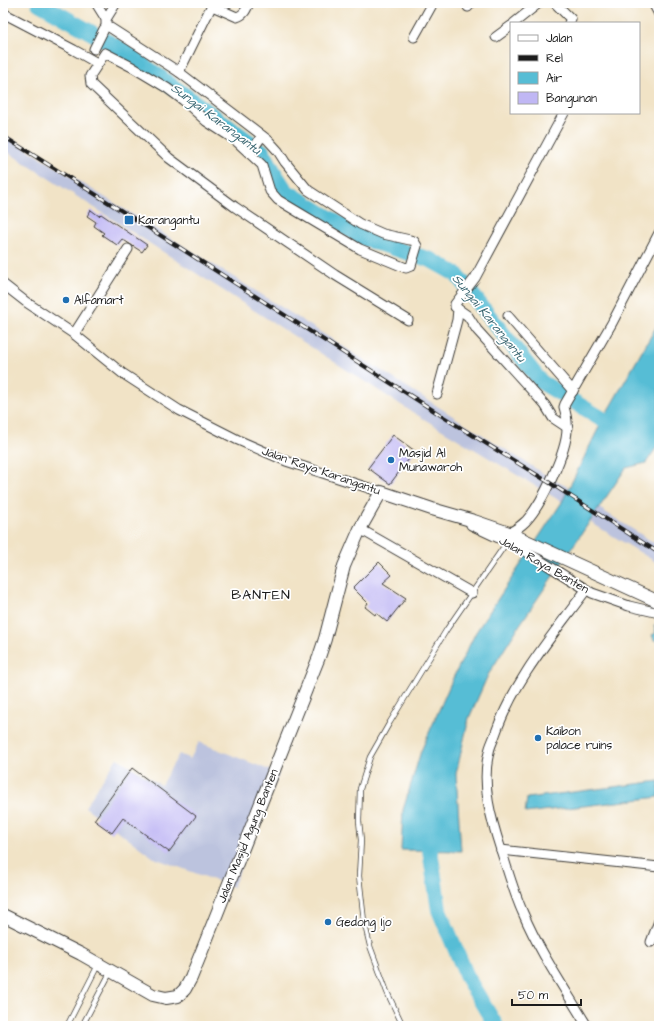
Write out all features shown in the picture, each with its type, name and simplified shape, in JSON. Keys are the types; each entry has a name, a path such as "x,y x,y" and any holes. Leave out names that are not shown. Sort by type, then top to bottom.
{"main road":[{"name":"Jalan Raya Karangantu","path":"381,492 432,509 474,520 508,538 580,565"},
{"name":"Jalan Masjid Agung Banten","path":"3,915 99,964 147,992 160,997 172,998 178,996 185,989 194,971 318,657 333,607 339,580 349,553 360,529 381,492"},
{"name":"Jalan Raya Banten","path":"580,565 659,602"}],"street":[{"path":"96,3 106,19 106,25 179,72 274,146 308,190 360,224 383,234 414,241 417,246 410,268 406,268 360,249 278,200 270,191 262,165 251,151 206,121 175,94 132,67 105,53 97,63 90,76 91,84 169,158 235,208 335,275 408,320"},
{"path":"106,19 116,3"},
{"path":"179,72 212,4 237,18 245,12 249,3"},
{"path":"414,37 434,3"},
{"path":"515,22 539,3"},
{"path":"555,3 571,19 570,22"},
{"path":"653,3 659,14"},
{"path":"3,13 97,63"},
{"path":"496,38 510,27"},
{"path":"94,49 104,29"},
{"path":"437,394 458,320 458,309 455,306 475,278 563,114"},
{"path":"251,151 261,137"},
{"path":"508,538 527,520 550,483 566,438 568,428 564,407 565,404 612,323 659,233"},
{"path":"74,334 128,249"},
{"name":"Jalan Raya Karangantu","path":"3,284 26,302 74,334 122,373 179,410 238,440 286,461 381,492"},
{"path":"458,309 468,316 477,330 544,405 553,418 568,428"},
{"path":"508,316 573,391"},
{"path":"360,529 472,593"},
{"name":"Jalan Raya Banten","path":"525,545 563,575 586,590 629,606 659,613"},
{"path":"586,590 522,678 510,699 499,723 489,752 487,770 487,800 501,850 523,913 546,959 587,1026"},
{"path":"501,850 659,867"},
{"path":"651,942 659,920"}],"lane":[{"path":"403,1026 387,992 370,946 364,921 359,876 361,840 358,821 360,789 370,757 380,739 447,629 508,538"},
{"path":"67,1026 99,964"},
{"path":"82,1026 111,971"}],"shaded area":[{"path":"3,134 259,293 552,479 570,488 562,502 409,410 3,149"},
{"path":"599,508 659,546 659,564 590,522"},
{"path":"199,742 279,774 233,887 154,858 85,807 117,758 161,785 179,754 190,759"}],"water":[{"path":"659,322 659,444 646,463 626,468 519,626 488,675 469,718 456,774 461,851 401,850 403,810 421,751 453,678 476,632 562,502 603,419"},
{"path":"658,624 659,641 654,640 652,635 656,633 654,626"},
{"path":"659,781 659,797 525,813 527,798"}],"building":[{"path":"91,210 99,216 101,214 147,245 142,252 122,239 117,245 102,235 104,233 94,226 96,222 87,216"},
{"name":"Masjid Al Munawaroh","path":"393,435 415,451 390,484 368,468"},
{"path":"379,562 392,575 383,583 406,598 387,622 376,613 375,615 365,607 368,603 353,588"},
{"path":"132,768 196,816 169,852 123,818 112,833 94,820"}],"waterway":[{"name":"Sungai Karangantu","path":"39,3 124,51 263,152 286,191 362,238 431,260 456,274 541,382 621,430"},
{"path":"431,828 430,850 439,910 468,979 496,1026"}],"railway":[{"path":"3,136 659,553"}],"place":[{"name":"Karangantu","path":"129,220"},
{"name":"Alfamart","path":"66,300"},
{"name":"Masjid Al Munawaroh","path":"391,460"},
{"name":"Kaibon palace ruins","path":"538,738"},
{"name":"Gedong Ijo","path":"328,922"}],"district":[{"name":"BANTEN","path":"261,595"}]}
